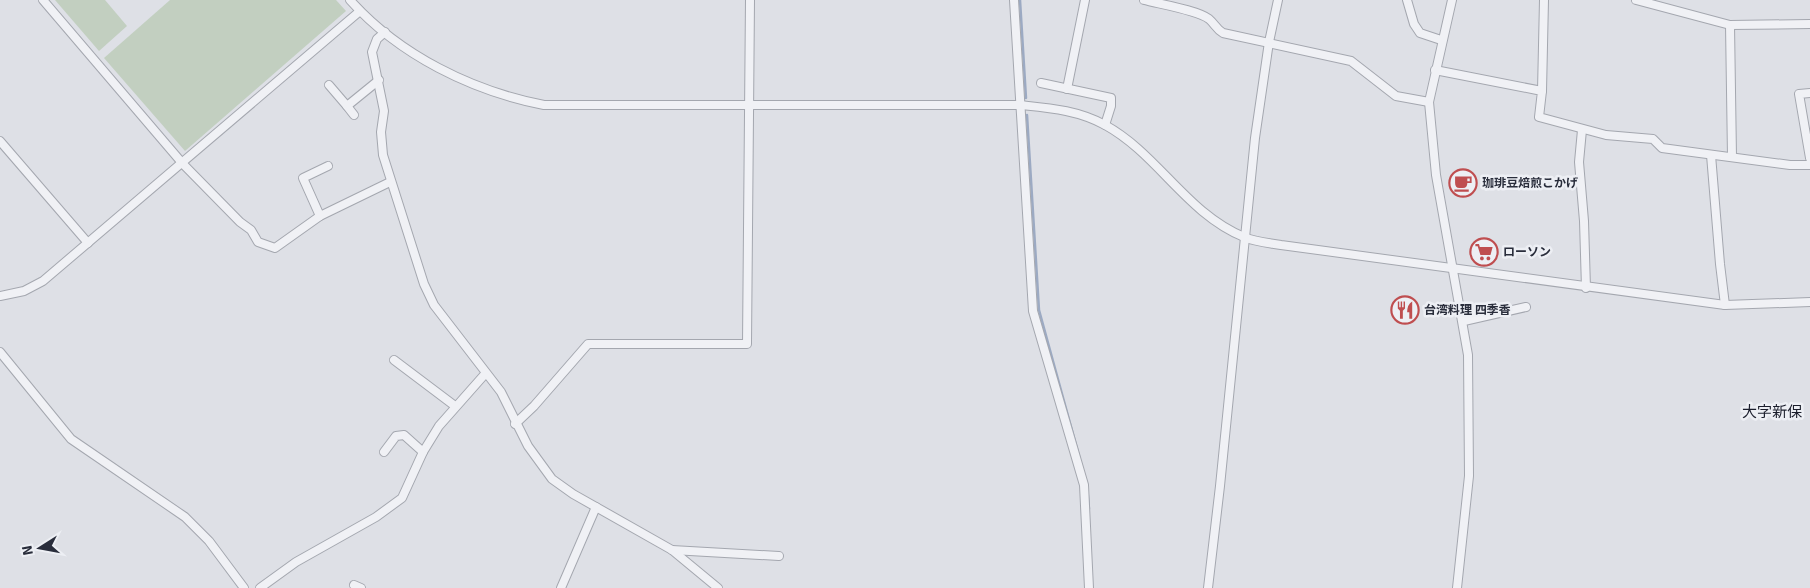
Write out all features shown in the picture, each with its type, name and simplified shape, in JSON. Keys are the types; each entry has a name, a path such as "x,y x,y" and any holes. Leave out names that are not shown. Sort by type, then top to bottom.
{"street":[{"path":"43,0 183,164 240,222 251,230 258,242 275,248 320,216 390,182"},
{"path":"350,0 385,32 437,67 472,84 511,98 544,105 1020,105 1073,112 1105,125 1133,144 1181,194 1218,224 1244,238 1281,245 1586,288 1726,305 1810,302"},
{"path":"515,424 534,406 588,344 747,344 750,0"},
{"path":"1014,0 1033,311 1084,485 1089,588"},
{"path":"1067,89 1085,0"},
{"path":"1144,0 1188,11 1209,19 1214,27 1223,32 1351,61 1396,96 1429,102"},
{"path":"1208,588 1255,138 1269,42 1278,0"},
{"path":"1408,0 1414,24 1420,33 1441,40"},
{"path":"1452,0 1441,40 1429,102 1436,176 1452,269 1464,321 1470,388 1469,467 1457,588"},
{"path":"1544,0 1542,91 1539,117 1582,130 1653,139 1662,148 1790,165 1810,165"},
{"path":"1636,0 1663,3 1730,25 1810,24"},
{"path":"0,296 24,291 43,281 183,164 360,11"},
{"path":"1730,25 1732,157"},
{"path":"385,32 377,39 372,52 384,111 381,132 383,155 390,182 424,284 434,305 485,374 501,392 515,424 552,479 596,507 672,550 710,585 718,588"},
{"path":"1435,70 1542,91"},
{"path":"347,106 379,80"},
{"path":"1041,83 1111,98 1105,125"},
{"path":"329,85 354,115"},
{"path":"1810,93 1799,94 1810,158"},
{"path":"1582,130 1579,162 1584,222 1586,288"},
{"path":"0,141 88,243"},
{"path":"1711,155 1720,264 1726,305"},
{"path":"320,216 303,178 328,166"},
{"path":"1464,321 1526,307"},
{"path":"0,352 71,438 185,517 209,541 244,588"},
{"path":"394,360 455,406"},
{"path":"260,588 296,562 376,517 402,498 423,452 439,426 485,374"},
{"path":"384,452 396,436 404,435 423,452"},
{"path":"561,588 596,507"},
{"path":"672,550 779,556"}],"green space":[{"path":"55,0 105,0 127,26 99,51"},
{"path":"170,0 336,0 346,11 185,151 104,58"}],"waterway":[{"path":"1020,0 1026,98"},
{"path":"1027,115 1039,310 1079,456"},
{"path":"1087,485 1089,509"}],"place":[{"name":"珈琲豆焙煎こかげ","path":"1463,183"},
{"name":"ローソン","path":"1484,252"},
{"name":"台湾料理 四季香","path":"1405,310"}],"district":[{"name":"大字新保","path":"1772,412"}]}
